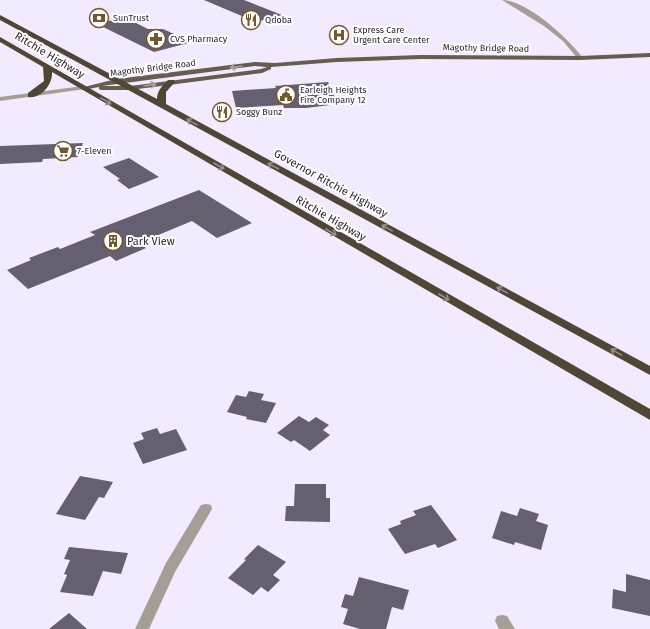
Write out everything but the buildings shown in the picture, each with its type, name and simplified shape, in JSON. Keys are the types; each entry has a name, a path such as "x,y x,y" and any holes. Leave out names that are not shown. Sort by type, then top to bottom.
{"highway":[{"name":"Governor Ritchie Highway","path":"0,17 650,371"},
{"name":"Ritchie Highway","path":"0,39 650,415"},
{"path":"31,95 47,85 50,78 47,67"},
{"path":"162,106 160,95 162,89 171,82"}],"main road":[{"name":"Magothy Bridge Road","path":"83,88 116,81 255,64 275,65 323,61 420,57 580,58 650,55"},
{"name":"Magothy Bridge Road","path":"83,88 130,88 262,71 275,65"}],"street":[{"path":"505,0 550,28 571,47 580,58"},
{"path":"0,99 83,88"},
{"path":"142,629 154,599 174,558 206,509"}],"place":[{"name":"SunTrust","path":"99,18"},
{"name":"Qdoba","path":"251,20"},
{"name":"Express Care Urgent Care Center","path":"339,35"},
{"name":"CVS Pharmacy","path":"156,39"},
{"name":"Earleigh Heights Fire Company 12","path":"286,95"},
{"name":"Soggy Bunz","path":"222,112"},
{"name":"7-Eleven","path":"63,151"},
{"name":"Park View","path":"113,241"}]}
